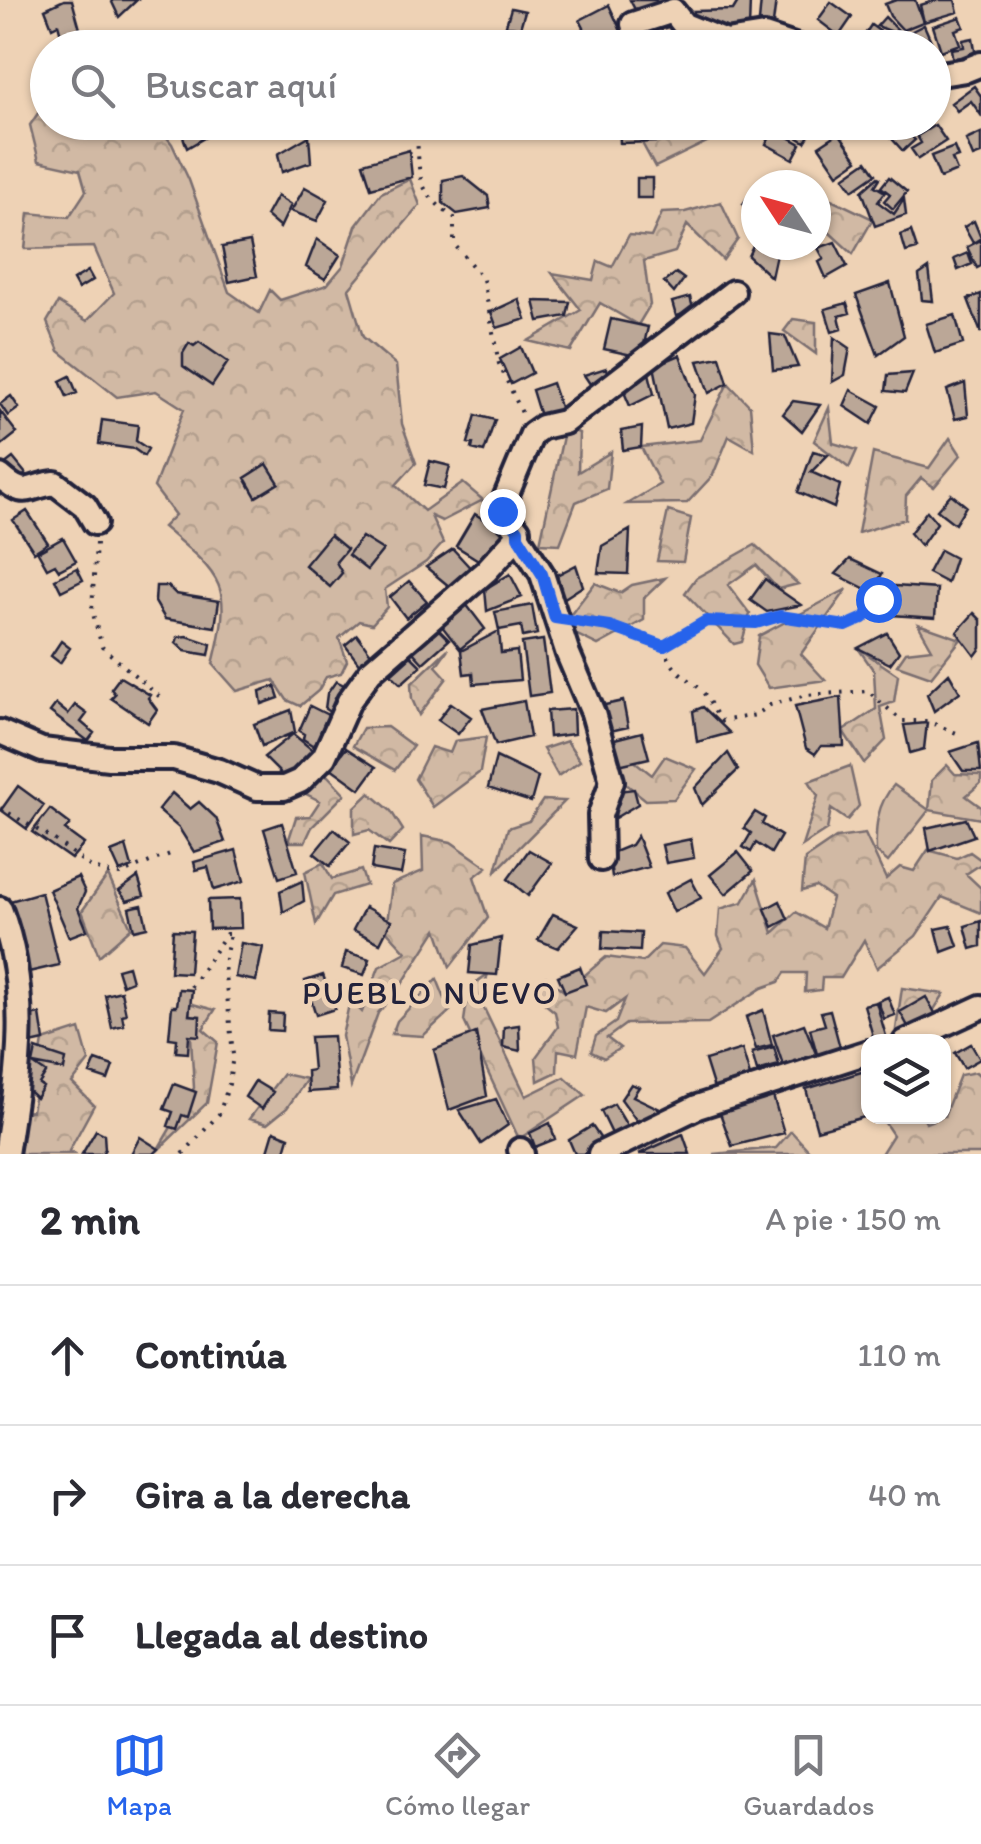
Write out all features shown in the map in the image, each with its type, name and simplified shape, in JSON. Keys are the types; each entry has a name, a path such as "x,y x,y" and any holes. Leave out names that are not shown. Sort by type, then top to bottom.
{"street":[{"path":"633,24 674,11 684,25 696,30"},
{"path":"951,72 981,64"},
{"path":"600,860 600,815 612,782 594,713 555,618 542,574 518,530 502,511 532,434 542,427 564,422 733,292"},
{"path":"0,476 16,489 30,491 54,482 84,506 95,523"},
{"path":"0,732 42,750 109,758 174,758 219,771 257,788 284,788 300,781 324,757 349,702 370,672 486,570 518,536"},
{"path":"0,909 14,952 21,1012 19,1070 6,1154"},
{"path":"923,1034 981,1008"},
{"path":"600,1154 696,1106 861,1054"}],"path":[{"path":"416,140 420,182 434,202 454,218 454,244 483,279 499,364 532,434"},
{"path":"95,523 92,610 102,647 160,698"},
{"path":"664,646 706,621 756,623 780,616 846,626 864,618 887,584"},
{"path":"555,618 609,626 664,646"},
{"path":"664,646 680,677 700,689 722,721 806,696 868,691 902,721 926,721 958,734"},
{"path":"0,808 53,838 92,868 109,873 120,874 175,852"},
{"path":"183,1154 219,1114 229,1084 233,1055 224,964 229,932 192,987"}],"green space":[{"path":"34,140 169,140 189,180 229,292 259,313 270,290 280,300 327,285 343,266 356,226 381,193 410,179 420,205 349,289 363,337 396,365 402,424 416,463 396,485 424,511 463,483 483,500 442,521 431,516 443,543 426,562 385,589 387,607 372,624 359,621 339,638 347,661 341,673 326,677 318,691 300,706 287,700 274,680 237,691 213,664 222,616 218,585 199,559 163,527 175,515 154,487 184,409 156,391 117,397 59,351 47,322 58,303 87,321 114,293 94,247 25,249 29,213 69,217 86,191 80,170 39,161"},
{"path":"651,140 711,140 655,167 642,143"},
{"path":"831,199 873,219 853,254 831,234"},
{"path":"721,202 738,239 723,260 687,225 675,252 644,261 650,305 638,325 600,303 571,351 528,341 581,310 552,273 593,280 598,261 612,267 629,235 651,237 662,213 685,212"},
{"path":"793,319 816,322 816,354 784,331"},
{"path":"728,383 750,406 754,450 729,436 713,475 687,503 627,504 660,484 641,447 700,440"},
{"path":"829,408 833,443 857,450 849,468 814,441"},
{"path":"565,427 579,433 578,472 611,452 607,489 576,502 560,544 540,543"},
{"path":"950,438 961,455 934,487 921,478 906,496 905,519 858,533 873,453 929,468"},
{"path":"668,511 691,518 683,562 657,561"},
{"path":"755,545 798,584 778,589 756,565 728,585 750,614 742,642 734,644 685,593 696,578"},
{"path":"665,578 644,598 644,620 598,645 561,627 595,583 620,593 632,585"},
{"path":"847,589 801,654 825,680 769,688 755,665 759,636"},
{"path":"918,624 961,639 931,677 897,665 906,652 932,649"},
{"path":"858,648 898,675 894,702 880,707 886,740 864,763 843,731 876,709 874,671"},
{"path":"448,649 436,666 447,678 419,715 411,684"},
{"path":"387,727 413,746 395,770 353,746 363,728"},
{"path":"486,737 480,772 433,807 415,779 431,747 450,753 455,741"},
{"path":"567,741 580,761 558,776 543,749"},
{"path":"628,756 652,775 665,756 696,769 674,799 646,800 605,767"},
{"path":"947,765 955,774 981,775 981,783 966,796 981,807 981,819 929,810 932,780"},
{"path":"850,766 859,806 847,820 831,809 827,830 802,846 818,796 809,781"},
{"path":"327,775 345,794 312,827 305,842 288,842 296,817 310,816 320,801 298,790"},
{"path":"894,785 929,810 888,862 876,852 876,833 881,808"},
{"path":"370,793 391,811 403,830 389,845 369,830 354,834 354,808"},
{"path":"543,800 565,801 496,871 508,828 529,821"},
{"path":"865,834 886,879 900,867 914,871 928,850 957,858 970,852 981,860 966,874 981,888 981,913 942,897 916,936 877,968 864,940 841,978 822,978 821,990 805,992 806,973 785,973 779,982 762,988 708,1023 626,1024 607,1038 620,1048 604,1058 591,1052 596,1036 616,1022 625,999 606,1013 586,1007 577,1054 558,1050 557,1072 538,1081 536,1057 558,1027 555,1012 544,1003 537,986 546,977 565,992 606,957 643,962 660,945 685,948 705,973 723,948 718,936 720,909 743,902 756,879 773,933 796,912 824,928 832,898 816,887 802,891 805,859 836,838"},
{"path":"422,836 451,842 487,867 474,877 488,918 450,967 437,929 399,989 378,1013 351,1086 342,1036 350,1000 362,1012 379,967 406,952 386,930 392,884 423,871"},
{"path":"323,863 332,879 361,870 366,885 333,895 316,924 305,872"},
{"path":"108,875 131,928 99,956 82,911"},
{"path":"488,974 480,1000 526,1096 565,1077 585,1095 519,1139 464,1021 469,987"},
{"path":"437,979 450,1011 423,1036 392,1034 397,1021"},
{"path":"902,988 944,994 918,1034 895,1034"},
{"path":"189,1003 215,1010 203,1029 218,1042 207,1103 157,1151 194,1088"},
{"path":"80,1029 89,1061 72,1083 94,1105 69,1151 74,1154 18,1154 0,1115 32,1111 43,1041"},
{"path":"976,1072 981,1077 981,1154 881,1154 893,1135 886,1124 951,1124 951,1098 960,1075"},
{"path":"283,1074 307,1079 287,1108 267,1124 249,1119"},
{"path":"791,1131 812,1154 714,1154 776,1148"}],"building":[{"path":"72,0 80,30 60,30 58,24 52,27 45,9"},
{"path":"111,0 137,0 119,17"},
{"path":"630,0 656,0 663,13 639,17"},
{"path":"739,0 750,0 749,30 693,27 694,11 733,10"},
{"path":"761,0 776,0 773,24 759,22"},
{"path":"915,0 923,22 903,30 885,4"},
{"path":"955,0 958,12 924,22 920,5"},
{"path":"831,2 852,17 843,30 831,30 818,20"},
{"path":"609,5 621,30 585,30 580,20"},
{"path":"511,8 525,11 520,28 506,25"},
{"path":"885,17 898,30 887,30 877,26"},
{"path":"960,17 964,27 955,30 960,44 951,47 951,30 934,30 933,26"},
{"path":"973,38 977,63 954,68 951,49 964,47 963,40"},
{"path":"974,86 981,96 981,115 971,101 957,111 951,103"},
{"path":"981,133 981,154 973,157 966,140"},
{"path":"184,140 201,140 187,148"},
{"path":"309,140 311,162 282,172 278,154"},
{"path":"620,140 655,140 655,142"},
{"path":"768,140 794,140 801,144 793,159 766,144"},
{"path":"828,140 844,140 858,160 838,174 819,146"},
{"path":"893,140 915,140 903,151"},
{"path":"919,140 946,141 918,159 911,149 921,143"},
{"path":"954,147 958,157 952,159 957,171 940,178 931,156"},
{"path":"409,150 412,177 371,188 363,163"},
{"path":"867,161 876,174 853,190 844,177"},
{"path":"463,176 488,196 490,208 457,214 443,203 443,180"},
{"path":"878,177 875,186 885,192 878,202 894,214 904,199 906,215 875,226 862,191"},
{"path":"889,177 907,192 893,209 884,201 890,194 881,187"},
{"path":"637,178 652,178 652,198 637,198"},
{"path":"305,187 328,200 317,221 291,211"},
{"path":"277,196 291,205 280,228 266,216"},
{"path":"974,221 981,238 973,243 964,227"},
{"path":"911,231 917,249 906,252 901,235"},
{"path":"317,239 340,255 325,279 306,267"},
{"path":"981,240 981,266 977,268 967,247"},
{"path":"250,242 257,276 229,282 222,247"},
{"path":"835,242 847,266 826,278 819,262 831,260 831,243"},
{"path":"968,253 972,264 958,270 954,259"},
{"path":"752,260 775,260 771,277"},
{"path":"929,268 933,301 922,300 919,275"},
{"path":"88,271 93,280 78,289 73,280"},
{"path":"676,273 684,279 674,293 664,282"},
{"path":"890,283 904,336 878,355 856,295"},
{"path":"981,294 981,333 968,299"},
{"path":"690,297 694,312 676,316 672,302"},
{"path":"519,299 526,319 497,328 491,312"},
{"path":"534,301 570,302 567,316 539,321"},
{"path":"847,303 850,313 839,316 842,329 832,332 825,309"},
{"path":"955,315 963,344 935,353 926,324"},
{"path":"611,319 648,327 641,357 604,349"},
{"path":"770,334 785,336 798,367 773,370"},
{"path":"834,337 850,348 845,375 832,382"},
{"path":"199,342 228,362 212,386 183,366 183,353 189,343 194,346"},
{"path":"521,347 532,373 511,384 500,359"},
{"path":"680,355 695,395 691,423 667,429 654,366"},
{"path":"720,357 728,383 709,393 698,361"},
{"path":"606,368 609,380 596,393 584,375"},
{"path":"649,373 654,394 630,406 621,385"},
{"path":"913,373 905,393 886,391 888,375"},
{"path":"70,376 77,393 67,397 60,381"},
{"path":"552,383 561,410 540,416 532,390"},
{"path":"965,383 968,416 955,419 947,390"},
{"path":"851,390 880,406 871,424 844,406"},
{"path":"11,396 19,408 8,416 0,404"},
{"path":"793,401 820,405 802,431 783,414"},
{"path":"0,411 17,433 2,445 0,442"},
{"path":"476,415 495,420 484,452 472,449 473,444 468,443"},
{"path":"102,420 138,425 136,441 148,449 144,456 134,449 99,444"},
{"path":"642,427 641,447 623,450 621,431"},
{"path":"813,451 828,455 811,472 840,485 834,508 798,492"},
{"path":"13,458 26,474 9,486 0,468"},
{"path":"430,461 450,466 444,489 424,485"},
{"path":"267,464 279,483 256,497 245,478"},
{"path":"951,494 966,506 955,524 937,510"},
{"path":"27,511 48,543 34,552 13,520"},
{"path":"927,511 937,523 921,546 910,533"},
{"path":"475,514 507,534 488,566 456,546"},
{"path":"630,530 628,574 598,573 602,546"},
{"path":"330,535 347,549 336,562 342,573 330,587 305,565"},
{"path":"362,537 383,550 367,570 348,555"},
{"path":"63,538 76,561 59,570 55,564 47,568 38,552"},
{"path":"453,549 475,573 456,592 426,567"},
{"path":"940,550 955,558 947,583 928,573"},
{"path":"850,559 882,574 872,592 836,574"},
{"path":"576,565 583,586 563,599 557,575"},
{"path":"77,568 83,580 61,591 55,579"},
{"path":"510,574 522,597 487,611 485,589"},
{"path":"765,579 801,605 767,612 750,600"},
{"path":"409,581 427,601 406,618 390,597"},
{"path":"156,586 168,586 176,594 219,601 215,627 165,619 155,602"},
{"path":"895,586 937,589 935,618 892,615"},
{"path":"466,604 485,629 460,649 441,625"},
{"path":"532,605 537,634 523,637 521,626 499,630 495,612"},
{"path":"974,613 981,620 981,648 975,656 957,632"},
{"path":"437,628 449,640 423,663 412,651"},
{"path":"499,631 501,653 517,651 520,680 474,684 473,673 464,674 461,651"},
{"path":"887,633 899,652 890,664 858,648"},
{"path":"357,635 372,655 360,665 345,645"},
{"path":"178,637 211,644 209,655 185,651 176,643"},
{"path":"543,640 550,693 529,696 522,643"},
{"path":"61,641 70,648 60,663 51,656"},
{"path":"411,656 421,666 401,684 391,674"},
{"path":"949,673 960,692 934,711 927,694"},
{"path":"120,677 150,695 148,698 157,710 148,723 111,698 115,694 111,689"},
{"path":"336,681 350,688 334,715 325,709 327,694"},
{"path":"275,686 279,698 262,704 260,691"},
{"path":"841,697 844,746 821,746 815,754 806,748 795,706"},
{"path":"524,701 530,737 496,745 482,709"},
{"path":"623,701 628,727 601,733 596,707"},
{"path":"451,703 471,717 458,734 438,720"},
{"path":"56,704 68,714 75,705 87,714 81,722 94,733 88,741 50,712"},
{"path":"310,706 332,717 318,749 303,739 304,734 299,731"},
{"path":"703,707 730,733 697,742 693,711"},
{"path":"573,709 574,734 549,737 547,711"},
{"path":"291,710 295,732 262,746 254,724"},
{"path":"927,723 924,749 910,753 904,725"},
{"path":"642,732 649,758 614,766 607,741"},
{"path":"293,734 316,753 290,783 264,757"},
{"path":"978,743 981,771 963,771 950,752"},
{"path":"346,748 376,767 360,789 331,768"},
{"path":"728,753 738,770 702,805 695,788"},
{"path":"496,757 538,777 531,802 488,788"},
{"path":"18,786 44,805 27,829 1,810"},
{"path":"634,789 638,804 615,818 617,791"},
{"path":"172,793 190,809 199,802 216,818 225,842 194,852 179,828 158,810"},
{"path":"50,809 70,824 65,830 84,844 71,859 32,832"},
{"path":"755,812 765,818 762,824 781,836 771,853 756,843 751,852 743,847 751,833 744,828"},
{"path":"966,819 974,836 930,851 926,828"},
{"path":"282,823 297,872 279,878 264,829"},
{"path":"334,829 350,842 330,866 314,853"},
{"path":"637,836 649,867 612,877 609,854 631,845"},
{"path":"691,839 694,858 666,863 662,845"},
{"path":"126,846 132,867 120,872 111,852"},
{"path":"374,849 405,854 401,874 371,869"},
{"path":"236,850 244,881 214,890 208,867 196,870 194,862"},
{"path":"529,850 552,863 528,896 508,879"},
{"path":"738,852 753,871 726,894 710,875"},
{"path":"78,877 85,892 78,908 87,930 69,937 49,890"},
{"path":"138,877 144,896 127,901 119,891"},
{"path":"691,879 701,898 674,912 665,893"},
{"path":"302,881 304,901 283,912 280,891"},
{"path":"41,892 59,965 7,977 0,956 0,904"},
{"path":"240,899 241,928 209,929 208,900"},
{"path":"780,901 788,919 773,927 765,909"},
{"path":"142,905 147,927 134,930 129,908"},
{"path":"365,907 391,921 380,943 353,930"},
{"path":"553,914 578,925 558,948 538,940"},
{"path":"981,921 981,946 971,949 965,926"},
{"path":"951,926 958,946 942,952 936,929"},
{"path":"173,930 192,931 189,973 170,972"},
{"path":"603,931 641,933 640,951 602,949"},
{"path":"501,938 497,975 469,973 472,945"},
{"path":"241,943 263,947 256,981 235,977"},
{"path":"346,952 370,959 364,975 342,968"},
{"path":"128,966 132,981 122,985 117,969"},
{"path":"580,967 586,984 565,992 558,976"},
{"path":"323,975 335,1009 316,1015 305,981"},
{"path":"179,989 192,990 189,1015 200,1016 199,1036 189,1035 188,1053 176,1052 177,1039 169,1038 172,1006 177,1006"},
{"path":"121,991 124,1025 112,1028 105,995"},
{"path":"888,997 895,1015 884,1019 878,1001"},
{"path":"926,997 940,1022 912,1034 900,1012"},
{"path":"876,1002 885,1034 872,1034 864,1005"},
{"path":"763,1010 772,1045 756,1049 746,1017"},
{"path":"830,1010 842,1055 819,1061 810,1029 825,1025 821,1012"},
{"path":"269,1013 283,1014 282,1031 268,1030"},
{"path":"40,1014 44,1041 13,1048 7,1020"},
{"path":"804,1024 819,1061 786,1074 773,1035"},
{"path":"519,1025 520,1051 503,1047 504,1027"},
{"path":"476,1033 487,1096 449,1110 434,1050"},
{"path":"333,1036 337,1090 308,1092 307,1071 313,1070 310,1037"},
{"path":"971,1044 980,1059 964,1068 955,1053"},
{"path":"774,1047 779,1065 757,1071 752,1053"},
{"path":"36,1049 66,1059 64,1070 33,1064"},
{"path":"742,1049 750,1076 780,1066 784,1077 700,1103 697,1094 714,1089 705,1060"},
{"path":"27,1060 46,1073 36,1098 19,1082"},
{"path":"96,1060 113,1066 108,1080 90,1074"},
{"path":"861,1072 861,1118 817,1130 806,1089"},
{"path":"255,1081 273,1092 262,1109 245,1097"},
{"path":"174,1084 196,1092 188,1117 182,1115 177,1129 168,1126 173,1112 164,1109"},
{"path":"631,1084 639,1087 633,1096 666,1112 642,1128 621,1099"},
{"path":"773,1096 784,1133 732,1146 720,1113"},
{"path":"496,1099 508,1125 481,1144 459,1110"},
{"path":"614,1104 632,1134 616,1142 601,1111"},
{"path":"550,1123 555,1139 535,1147 530,1133"},
{"path":"592,1126 607,1148 595,1154 575,1154 569,1140"},
{"path":"96,1130 104,1134 105,1149 102,1154 82,1154"},
{"path":"274,1131 289,1137 284,1154 268,1151"},
{"path":"683,1134 690,1154 639,1154"},
{"path":"140,1137 159,1149 154,1154 131,1154"}],"district":[{"name":"PUEBLO NUEVO","path":"430,993"}],"route":[{"path":"502,511 518,530 542,574 555,618 609,626 664,646 706,621 756,623 780,616 846,626 864,618 878,599"}]}
